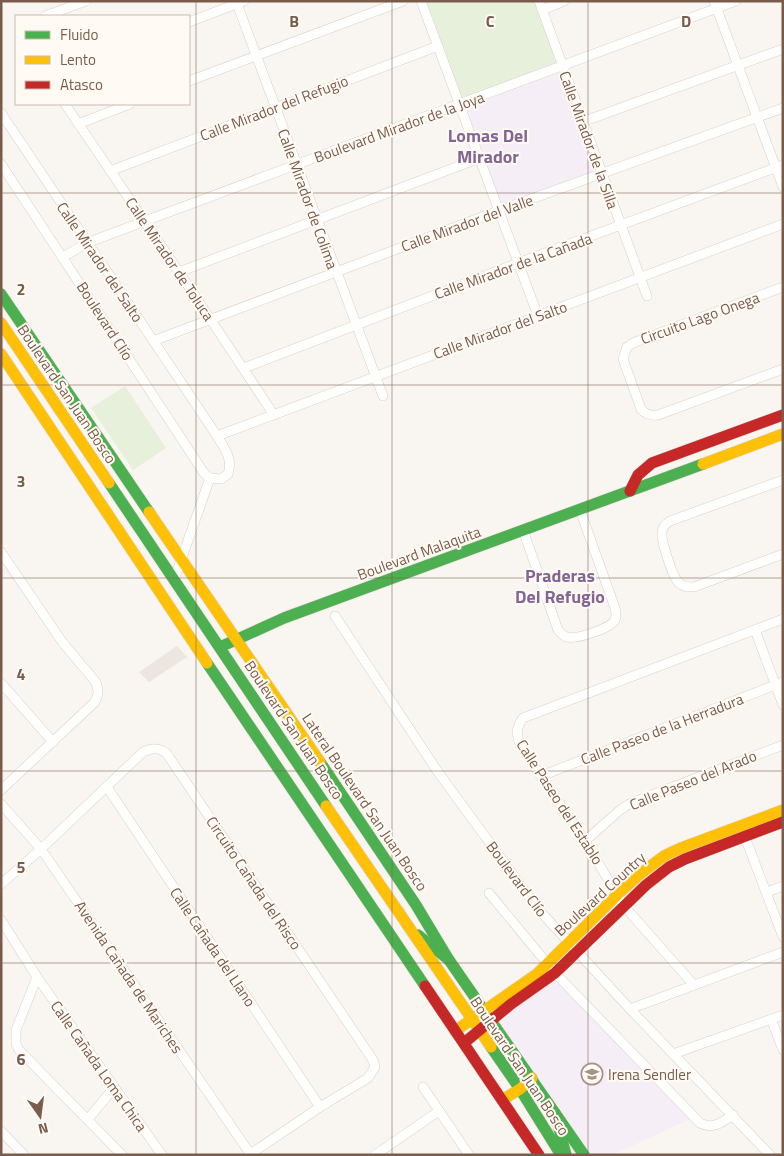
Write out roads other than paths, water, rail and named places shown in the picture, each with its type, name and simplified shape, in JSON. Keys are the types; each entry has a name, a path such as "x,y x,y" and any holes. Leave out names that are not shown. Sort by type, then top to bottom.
{"street":[{"path":"48,15 86,1"},
{"path":"190,82 403,1"},
{"path":"421,1 538,316"},
{"path":"540,5 564,1"},
{"name":"Boulevard Mirador de la Joya","path":"63,257 87,243 144,221 460,105 715,5 736,1"},
{"path":"190,22 239,2"},
{"name":"Calle Mirador de Colima","path":"239,2 255,56 383,396"},
{"name":"Calle Mirador de la Silla","path":"540,5 647,296"},
{"path":"715,5 757,117 779,167 783,187"},
{"name":"Calle Mirador del Refugio","path":"110,171 438,46"},
{"path":"582,122 783,49"},
{"name":"Calle Mirador de Toluca","path":"66,105 180,272 274,415"},
{"path":"78,124 127,105"},
{"name":"Calle Mirador del Valle","path":"153,341 498,211 783,108"},
{"name":"Calle Mirador del Salto","path":"1,113 230,458 228,474 220,479 210,478"},
{"path":"180,272 480,158"},
{"name":"Boulevard Clío","path":"1,164 204,473 210,478"},
{"name":"Calle Mirador de la Cañada","path":"244,368 518,263 779,167"},
{"name":"Calle Mirador del Salto","path":"217,436 783,224"},
{"name":"Circuito Lago Onega","path":"783,287 633,343 627,347 623,359 641,409 645,414 651,416 658,416 783,369"},
{"name":"Lateral Boulevard San Juan Bosco","path":"1,294 313,751 405,889 448,960 456,968 584,1155"},
{"name":"Boulevard San Juan Bosco","path":"1,322 152,549 520,1089 561,1155"},
{"path":"1,354 539,1155"},
{"path":"630,492 637,475 643,468 652,463 783,415"},
{"name":"Boulevard Malaquita","path":"220,647 284,618 783,434"},
{"path":"174,580 210,478"},
{"path":"782,483 670,521 664,525 662,538 675,577 678,583 686,587 694,587 783,554"},
{"path":"522,530 558,630 562,635 569,638 578,637 608,627 615,622 616,608 580,510"},
{"path":"137,559 152,549"},
{"path":"1,552 63,643 95,681 98,688 95,702 1,790"},
{"name":"Boulevard Clío","path":"335,616 444,780 538,909 630,1009 770,1155"},
{"name":"Calle Paseo del Establo","path":"693,984 624,906 585,841 520,745 516,735 517,726 523,718 783,620"},
{"path":"755,630 779,684 783,705"},
{"path":"1,683 53,742"},
{"name":"Calle Paseo de la Herradura","path":"541,776 779,684"},
{"name":"Calle Paseo del Arado","path":"585,841 631,802 783,745"},
{"name":"Circuito Cañada del Risco","path":"1,884 41,849 143,752 152,748 160,749 167,754 371,1056 375,1067 368,1078 320,1107 250,1154"},
{"name":"Calle Cañada del Llano","path":"107,787 320,1107"},
{"name":"Avenida Cañada de Mariches","path":"1,804 41,849 250,1154"},
{"name":"Boulevard Country","path":"455,1031 537,974 551,969 569,942 640,874 664,856 783,810"},
{"name":"Boulevard Country","path":"464,1043 551,969 578,952 646,885 669,867 685,859 783,822"},
{"path":"745,837 783,937"},
{"path":"766,892 783,886"},
{"name":"Boulevard Clío","path":"488,893 551,969 700,1123 712,1126 733,1115"},
{"name":"Calle Cañada Loma Chica","path":"1,920 37,977 162,1155"},
{"path":"409,928 448,960"},
{"path":"630,1009 783,952"},
{"name":"Calle Cañada Loma Chica","path":"37,977 16,1030 16,1044 19,1050 122,1155"},
{"path":"673,1054 783,1015"},
{"path":"771,1019 783,1050"},
{"path":"502,1100 520,1089 532,1078"},
{"path":"422,1086 469,1155"},
{"path":"88,1119 114,1088"},
{"path":"376,1155 386,1152 439,1110"},
{"path":"556,1113 566,1155"},
{"path":"1,1131 24,1155"}],"place":[{"name":"Irena Sendler","path":"592,1074"}],"district":[{"name":"Lomas Del Mirador","path":"488,145"},
{"name":"Praderas Del Refugio","path":"560,585"}]}
